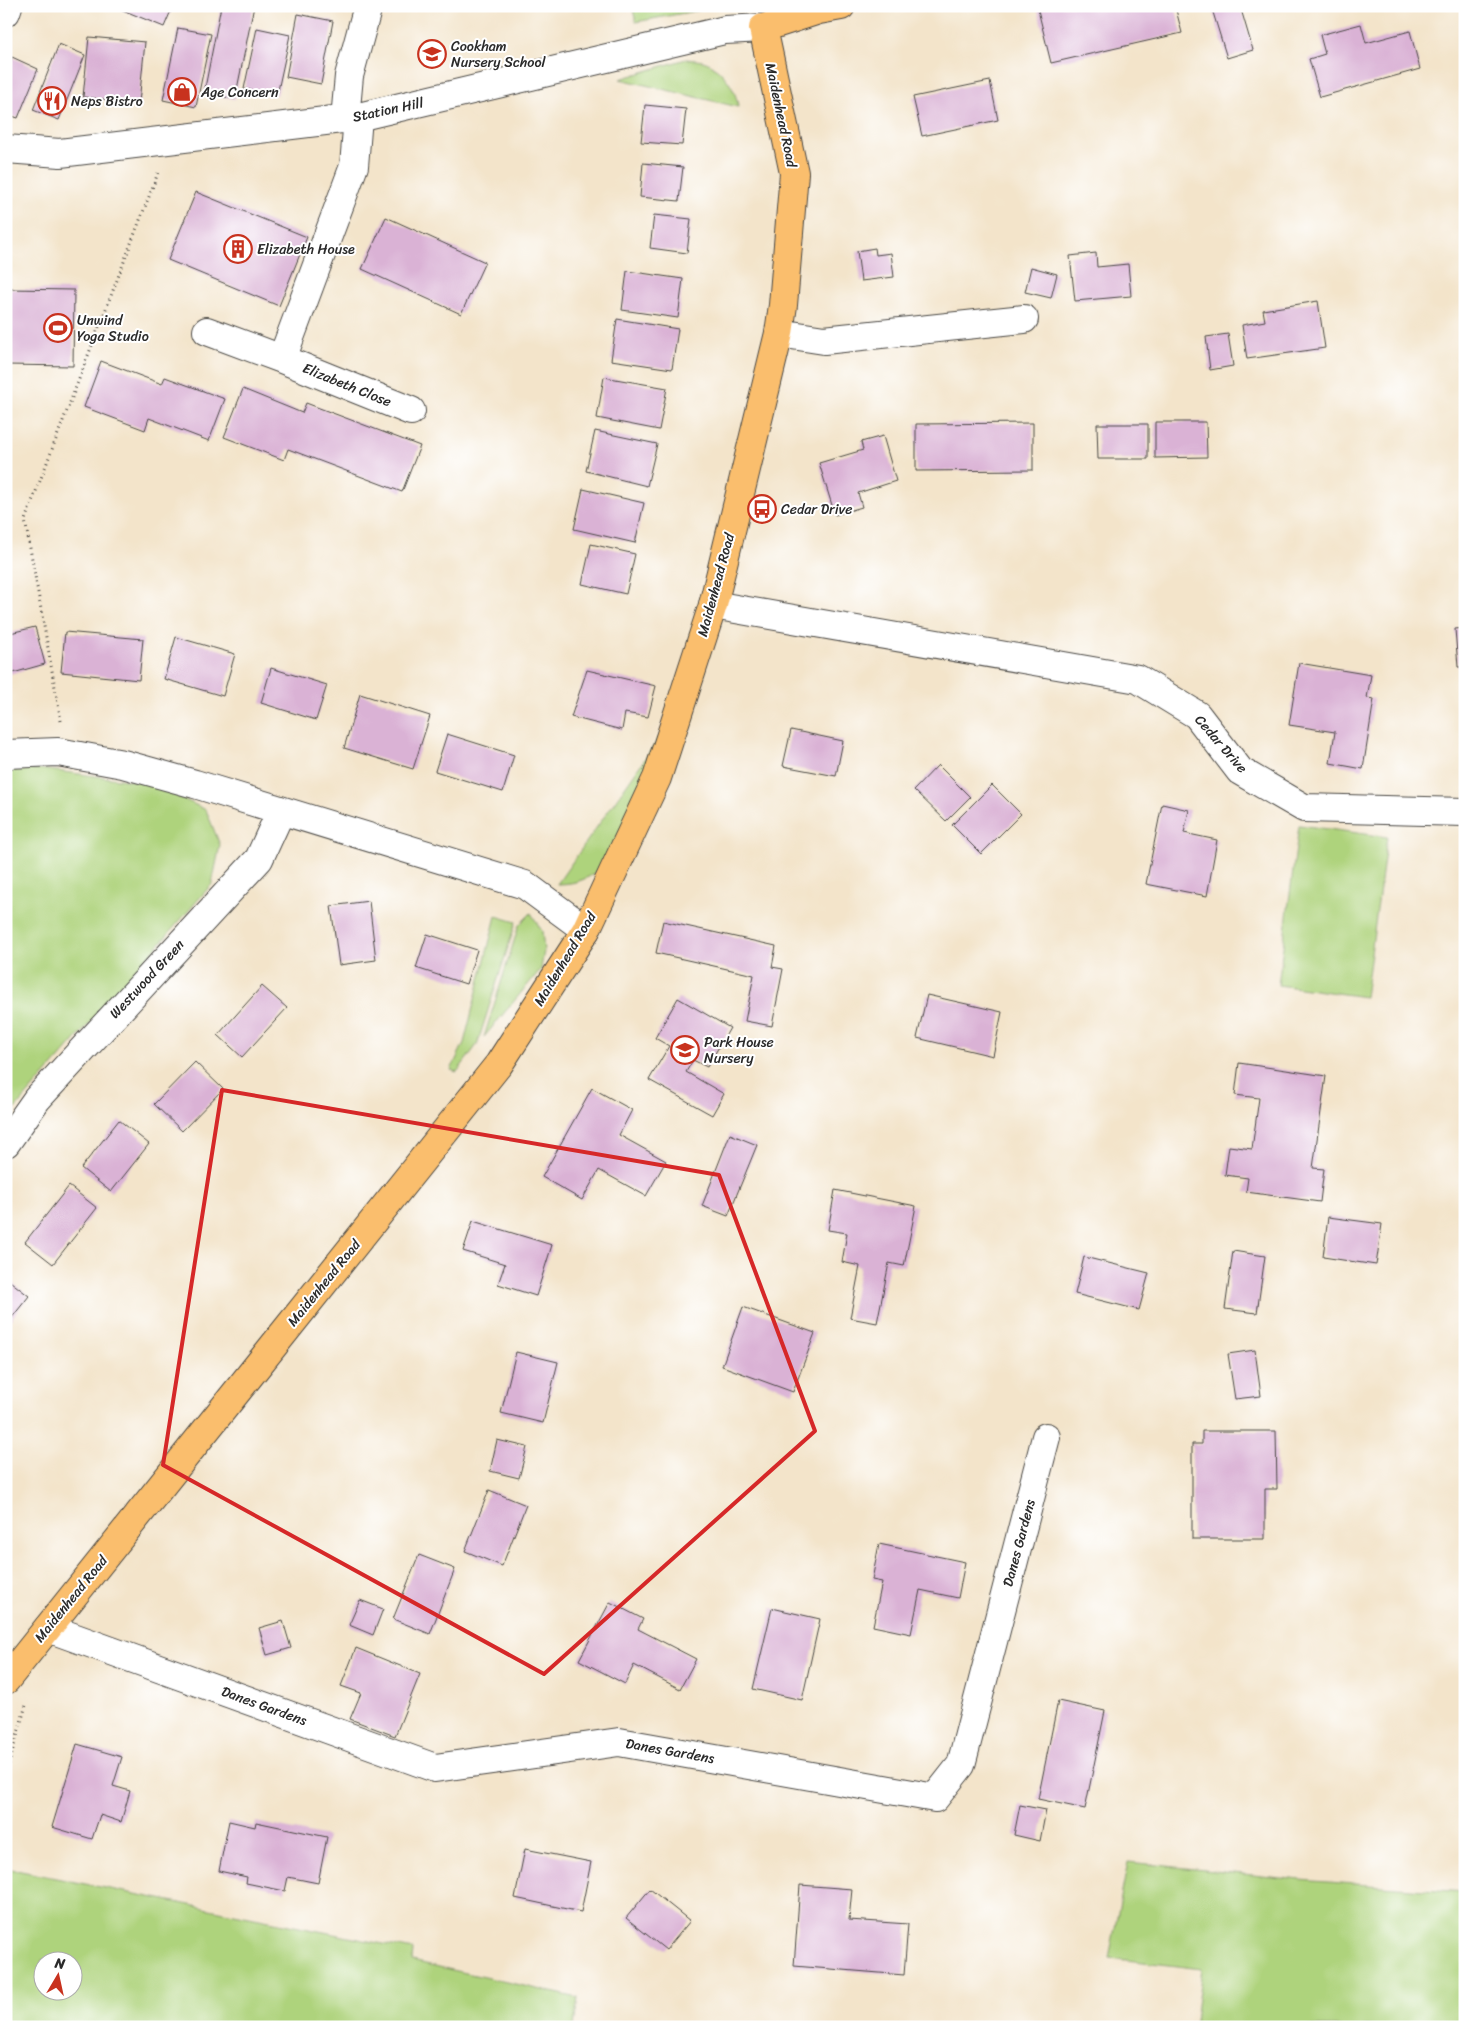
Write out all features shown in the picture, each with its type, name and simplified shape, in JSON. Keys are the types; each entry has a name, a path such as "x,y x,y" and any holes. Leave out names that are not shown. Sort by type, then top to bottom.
{"main road":[{"path":"763,28 826,7"},
{"name":"Maidenhead Road","path":"6,1680 499,1064 586,930 657,778 713,605 779,333 794,173 763,28"}],"street":[{"path":"6,12 8,6"},
{"path":"282,359 354,166 348,76 368,6"},
{"name":"Station Hill","path":"6,149 60,153 351,118 725,30 763,28"},
{"path":"779,333 824,340 1024,319"},
{"name":"Elizabeth Close","path":"207,331 411,411"},
{"name":"Cedar Drive","path":"713,605 1138,679 1197,715 1240,771 1304,808 1465,812"},
{"path":"6,754 58,752 123,764 525,885 586,930"},
{"name":"Westwood Green","path":"6,1143 37,1098 259,859 281,811"},
{"name":"Danes Gardens","path":"48,1628 435,1768 620,1742 934,1798 961,1765 1046,1437"}],"path":[{"path":"58,752 62,717 25,520 171,140"}],"highlighted area":[{"path":"222,1090 719,1175 815,1431 544,1674 163,1465"}],"green space":[{"path":"632,6 722,6 636,22"},
{"path":"686,59 699,60 715,67 729,82 738,107 620,79"},
{"path":"667,727 606,865 583,879 572,883 557,884"},
{"path":"40,769 150,783 206,810 220,845 212,884 6,1119 6,771"},
{"path":"1299,825 1387,837 1365,997 1278,985"},
{"path":"531,913 542,931 544,951 541,969 484,1037 519,925"},
{"path":"496,916 516,922 477,1045 457,1072 451,1070 464,1043"},
{"path":"1128,1862 1300,1880 1465,1892 1465,2027 1194,2027 1202,1969 1109,1958"},
{"path":"6,1868 413,1950 412,1961 578,1998 574,2027 6,2027"}],"building":[{"path":"113,6 173,6 164,27"},
{"path":"221,6 254,6 235,99 204,93"},
{"path":"1037,6 1175,6 1182,33 1051,63"},
{"path":"1211,6 1240,6 1253,50 1227,58"},
{"path":"298,14 333,21 321,84 286,77"},
{"path":"1361,24 1366,43 1410,31 1420,69 1320,97 1309,59 1325,54 1320,35"},
{"path":"178,28 211,34 196,107 163,100"},
{"path":"257,28 290,35 277,95 244,89"},
{"path":"89,37 145,42 139,103 83,97"},
{"path":"59,44 85,55 59,120 33,110"},
{"path":"12,57 38,69 18,118 6,114 6,72"},
{"path":"990,81 998,120 922,136 913,97"},
{"path":"645,105 686,109 682,145 641,142"},
{"path":"643,163 683,167 679,201 640,197"},
{"name":"Elizabeth House","path":"196,192 307,237 279,306 168,260"},
{"path":"654,215 691,219 687,253 650,248"},
{"path":"386,217 485,262 461,314 362,269"},
{"path":"875,248 876,255 891,253 894,277 861,281 857,251"},
{"path":"1096,253 1097,267 1128,264 1131,296 1075,301 1070,256"},
{"path":"1031,267 1057,274 1051,298 1025,292"},
{"path":"627,271 683,279 678,318 622,310"},
{"path":"9,289 74,290 73,366 6,365"},
{"path":"1318,301 1325,348 1247,359 1242,325 1265,321 1263,310"},
{"path":"617,319 678,329 672,369 611,360"},
{"path":"1228,334 1233,366 1210,370 1206,337"},
{"path":"101,361 162,384 165,377 225,399 209,441 149,418 145,430 84,407"},
{"path":"604,377 667,388 659,430 597,418"},
{"path":"243,389 302,413 306,403 420,446 402,492 288,449 284,460 224,437"},
{"path":"1155,422 1206,422 1207,457 1155,458"},
{"path":"1033,423 1033,470 916,471 916,424"},
{"path":"1097,424 1148,424 1148,459 1098,459"},
{"path":"595,431 657,444 647,486 586,471"},
{"path":"883,436 896,481 858,493 862,507 835,515 819,463 863,450 861,442"},
{"path":"583,489 644,503 635,543 574,529"},
{"path":"591,544 635,554 626,594 582,584"},
{"path":"35,627 45,664 6,675 6,634"},
{"path":"1465,628 1465,667 1458,667 1455,629"},
{"path":"65,632 143,639 139,680 61,672"},
{"path":"176,637 235,654 223,696 164,679"},
{"path":"1299,663 1371,675 1367,698 1374,699 1363,769 1330,763 1335,732 1289,725"},
{"path":"271,668 327,685 316,720 261,703"},
{"path":"587,670 656,686 648,717 625,713 622,730 571,717"},
{"path":"360,694 430,716 413,769 344,748"},
{"path":"791,730 843,741 836,776 783,766"},
{"path":"447,734 514,755 503,792 435,771"},
{"path":"938,765 970,797 946,821 914,790"},
{"path":"992,785 1021,814 981,854 952,825"},
{"path":"1162,804 1189,810 1184,833 1217,840 1207,896 1146,884"},
{"path":"369,901 376,960 339,965 331,906"},
{"path":"663,921 776,946 772,967 783,969 772,1026 745,1021 754,975 656,953"},
{"path":"427,934 477,950 466,984 416,968"},
{"path":"262,986 287,1008 242,1057 218,1035"},
{"path":"927,995 1002,1012 993,1056 917,1038"},
{"path":"678,998 730,1028 707,1067 693,1060 686,1072 724,1094 712,1115 649,1080 669,1046 655,1038"},
{"path":"195,1062 223,1089 182,1131 154,1104"},
{"path":"1239,1063 1326,1076 1313,1168 1324,1169 1320,1202 1246,1192 1248,1178 1225,1175 1229,1146 1252,1149 1259,1098 1235,1095"},
{"path":"592,1088 632,1110 619,1135 666,1161 646,1196 599,1170 582,1200 542,1177"},
{"path":"119,1120 149,1144 111,1192 81,1168"},
{"path":"730,1134 757,1145 728,1216 702,1206"},
{"path":"69,1186 97,1208 53,1264 25,1242"},
{"path":"835,1190 916,1206 904,1266 889,1263 877,1323 850,1318 860,1266 842,1262 847,1233 828,1230"},
{"path":"1328,1217 1382,1224 1376,1265 1323,1257"},
{"path":"473,1221 552,1245 536,1296 498,1284 505,1264 463,1251"},
{"path":"1233,1251 1265,1256 1257,1313 1225,1309"},
{"path":"1084,1257 1149,1273 1139,1310 1075,1294"},
{"path":"6,1278 29,1296 6,1325"},
{"path":"743,1307 815,1333 793,1392 722,1366"},
{"path":"1255,1350 1261,1396 1235,1399 1228,1354"},
{"path":"516,1352 558,1362 543,1423 501,1413"},
{"path":"1202,1431 1276,1431 1277,1489 1265,1489 1265,1539 1192,1539 1192,1444 1202,1444"},
{"path":"497,1440 527,1447 519,1478 490,1471"},
{"path":"489,1490 526,1505 502,1566 465,1551"},
{"path":"879,1544 965,1562 958,1598 920,1590 911,1634 873,1626 882,1582 872,1580"},
{"path":"419,1555 455,1569 430,1634 393,1619"},
{"path":"360,1600 383,1609 373,1635 349,1625"},
{"path":"610,1602 643,1619 638,1629 696,1659 680,1689 634,1665 625,1684 579,1660"},
{"path":"772,1608 820,1619 802,1700 753,1689"},
{"path":"283,1621 291,1648 267,1655 259,1628"},
{"path":"356,1648 420,1674 395,1736 350,1719 361,1693 341,1686"},
{"path":"1058,1701 1105,1711 1085,1809 1038,1799"},
{"path":"77,1744 122,1757 113,1786 130,1791 121,1822 100,1815 92,1839 52,1827"},
{"path":"1020,1805 1046,1810 1040,1841 1014,1835"},
{"path":"229,1821 255,1827 256,1822 327,1837 318,1883 288,1877 285,1891 246,1883 247,1877 219,1871"},
{"path":"525,1849 591,1862 581,1912 515,1898"},
{"path":"800,1885 852,1889 849,1920 908,1924 904,1975 794,1966"},
{"path":"650,1889 690,1921 666,1950 626,1918"}],"place":[{"name":"Cookham Nursery School","path":"432,54"},
{"name":"Age Concern","path":"182,92"},
{"name":"Neps Bistro","path":"52,101"},
{"name":"Elizabeth House","path":"238,249"},
{"name":"Unwind Yoga Studio","path":"58,328"},
{"name":"Cedar Drive","path":"762,509"},
{"name":"Park House Nursery","path":"685,1050"}]}
